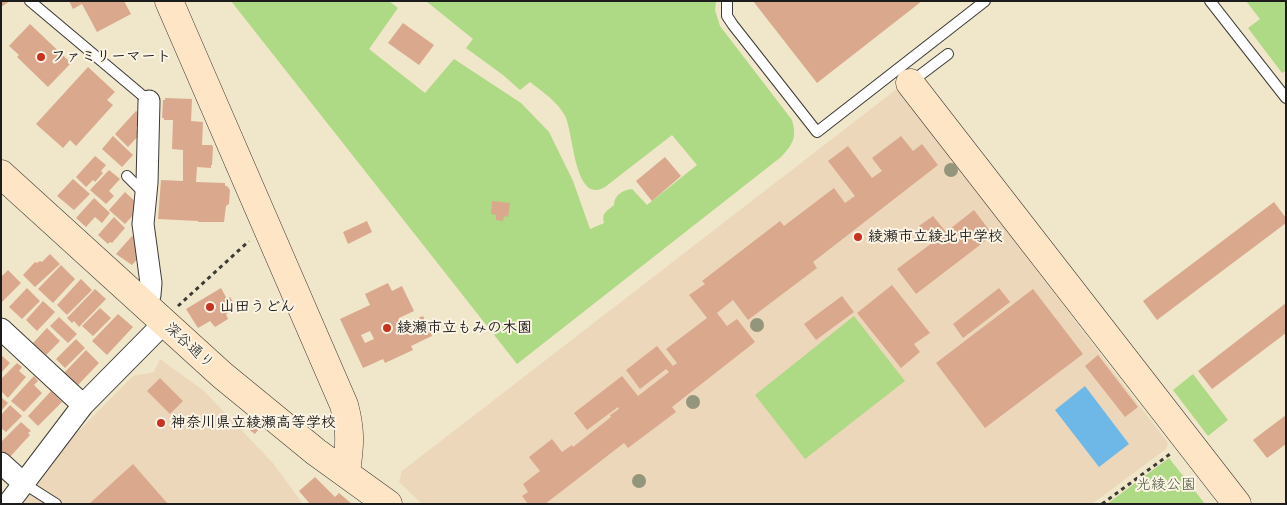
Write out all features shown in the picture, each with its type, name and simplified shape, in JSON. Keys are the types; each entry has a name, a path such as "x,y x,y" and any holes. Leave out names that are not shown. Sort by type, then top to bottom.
{"street":[{"path":"169,1 344,405 349,423 350,438 346,472"},
{"path":"910,83 1237,504"},
{"path":"8,504 82,405 154,315 150,295 151,283 143,224 146,194 149,100"},
{"name":"深谷通り","path":"1,174 154,315 269,415 388,504"},
{"path":"1,329 82,405"},
{"path":"1,463 23,483"}],"lane":[{"path":"30,1 149,100"},
{"path":"727,1 727,16 730,21 817,132 984,1"},
{"path":"1210,1 1286,98"},
{"path":"910,83 948,54"},
{"path":"127,176 146,194"},
{"path":"23,483 56,504"}],"path":[{"path":"154,315 173,311 256,235"},
{"path":"1102,504 1177,449"}],"shaded area":[{"name":"綾瀬市立綾北中学校","path":"898,88 1168,443 1166,449 1092,504 422,504 399,482 402,471"},
{"name":"神奈川県立綾瀬高等学校","path":"160,359 204,391 272,462 303,504 22,504 54,456 133,376 154,372"}],"green space":[{"path":"231,1 389,1 398,8 369,49 425,93 454,59 521,103 549,132 573,181 590,229 604,223 604,214 614,205 617,196 622,192 632,189 647,205 697,165 672,135 605,187 594,190 586,186 576,163 567,122 557,105 549,96 530,82 520,90 466,48 473,39 426,1 716,1 715,10 720,26 792,120 794,136 781,157 517,364"},
{"path":"1246,1 1286,1 1286,71 1282,73 1248,28 1260,19"},
{"path":"854,316 905,381 805,459 755,395"},
{"path":"1193,374 1228,420 1208,436 1173,390"},
{"name":"光綾公園","path":"1169,458 1205,504 1107,504"}],"water":[{"path":"1085,386 1129,444 1099,467 1055,410"}],"building":[{"path":"1,1 10,1 1,7"},
{"path":"69,1 124,1 131,14 97,32 82,4 73,9"},
{"path":"753,1 922,1 817,83"},
{"path":"403,23 434,45 419,65 388,43"},
{"path":"30,24 71,63 48,87 17,57 19,55 9,46"},
{"path":"88,67 115,92 107,100 113,105 76,146 70,140 63,148 36,124"},
{"path":"165,98 192,99 191,121 203,122 202,145 212,145 213,147 212,165 211,168 197,167 196,182 225,183 225,186 230,190 229,204 226,206 224,222 158,219 161,180 183,181 183,150 172,149 173,120 164,120 162,118 163,100"},
{"path":"136,111 141,115 138,119 141,122 136,128 141,133 128,147 115,134"},
{"path":"113,136 133,155 122,167 102,149"},
{"path":"901,136 913,151 922,144 938,165 813,262 817,268 748,320 733,300 717,313 727,326 737,319 755,342 672,407 676,412 628,448 624,443 545,504 528,504 522,496 528,492 523,484 540,471 529,457 552,439 562,452 572,445 573,447 619,409 618,407 587,430 574,413 622,376 638,396 669,372 666,369 640,389 626,370 657,346 673,366 677,363 666,349 707,318 689,295 705,284 702,281 780,221 784,226 834,188 845,203 855,196 828,161 848,146 872,178 882,171 872,158"},
{"path":"95,156 106,165 101,171 103,173 95,182 93,180 86,187 76,177"},
{"path":"665,157 681,176 652,201 636,181"},
{"path":"109,170 120,179 109,191 114,196 106,204 90,190"},
{"path":"73,179 90,194 74,210 57,196"},
{"path":"125,192 139,205 133,212 135,213 125,224 109,210"},
{"path":"94,198 110,213 102,223 95,217 86,227 76,218"},
{"path":"492,201 510,203 508,217 504,216 503,221 496,220 496,215 491,214"},
{"path":"1274,202 1286,218 1286,223 1157,320 1143,301"},
{"path":"974,210 993,235 916,294 897,269 932,243 919,226 933,216 946,232"},
{"path":"114,217 125,228 112,243 108,244 98,235"},
{"path":"367,221 372,232 348,244 343,232"},
{"path":"132,236 139,242 141,255 132,265 116,254"},
{"path":"50,254 60,264 35,287 23,275 35,262 42,262"},
{"path":"61,265 75,279 53,303 38,289"},
{"path":"8,270 21,283 1,303 1,277"},
{"path":"81,279 92,290 67,315 57,305"},
{"name":"綾瀬市立もみの木園","path":"388,283 392,291 402,286 414,311 399,318 403,325 423,316 432,336 411,346 413,350 385,363 383,359 363,368 340,319 370,305 365,294","holes":["370,331 374,339 365,343 361,335"]},
{"path":"892,285 930,333 914,344 920,352 901,368 857,313"},
{"path":"27,288 40,301 22,319 9,307"},
{"path":"221,288 227,299 230,297 235,305 231,307 233,310 226,314 228,319 215,327 210,321 198,328 186,309"},
{"path":"999,288 1010,302 963,338 953,324"},
{"path":"95,289 106,299 79,327 74,321 72,323 67,318"},
{"path":"1033,289 1083,354 985,428 936,363"},
{"path":"842,296 854,312 816,340 804,324"},
{"path":"43,301 55,312 37,331 26,320"},
{"path":"1286,303 1286,333 1212,389 1198,371"},
{"path":"100,308 111,318 93,336 82,326"},
{"path":"118,314 133,327 107,355 92,341"},
{"path":"59,317 77,334 68,343 50,326"},
{"path":"47,328 60,341 46,355 33,343"},
{"path":"76,339 85,348 65,368 56,359"},
{"path":"86,350 99,363 78,385 75,382 74,384 63,374"},
{"path":"1,355 10,363 1,373"},
{"path":"1098,355 1138,407 1125,417 1085,366"},
{"path":"17,363 22,367 19,371 26,377 8,398 1,391 1,379"},
{"path":"34,376 38,381 34,385 42,393 24,412 11,401"},
{"path":"160,378 183,401 170,414 147,391"},
{"path":"51,391 62,402 38,426 28,416"},
{"path":"1,397 8,403 1,411"},
{"path":"10,405 22,416 6,432 1,428 1,415"},
{"path":"1286,415 1286,444 1267,458 1253,440"},
{"path":"246,421 258,430 255,434 243,425"},
{"path":"21,422 31,431 28,433 30,435 9,458 1,451 1,442"},
{"path":"133,464 168,504 89,504"},
{"path":"315,477 335,497 339,493 352,504 310,504 299,491"}],"place":[{"name":"ファミリーマート","path":"41,57"},
{"name":"綾瀬市立綾北中学校","path":"858,237"},
{"name":"山田うどん","path":"210,307"},
{"name":"綾瀬市立もみの木園","path":"387,328"},
{"name":"神奈川県立綾瀬高等学校","path":"161,423"}]}
